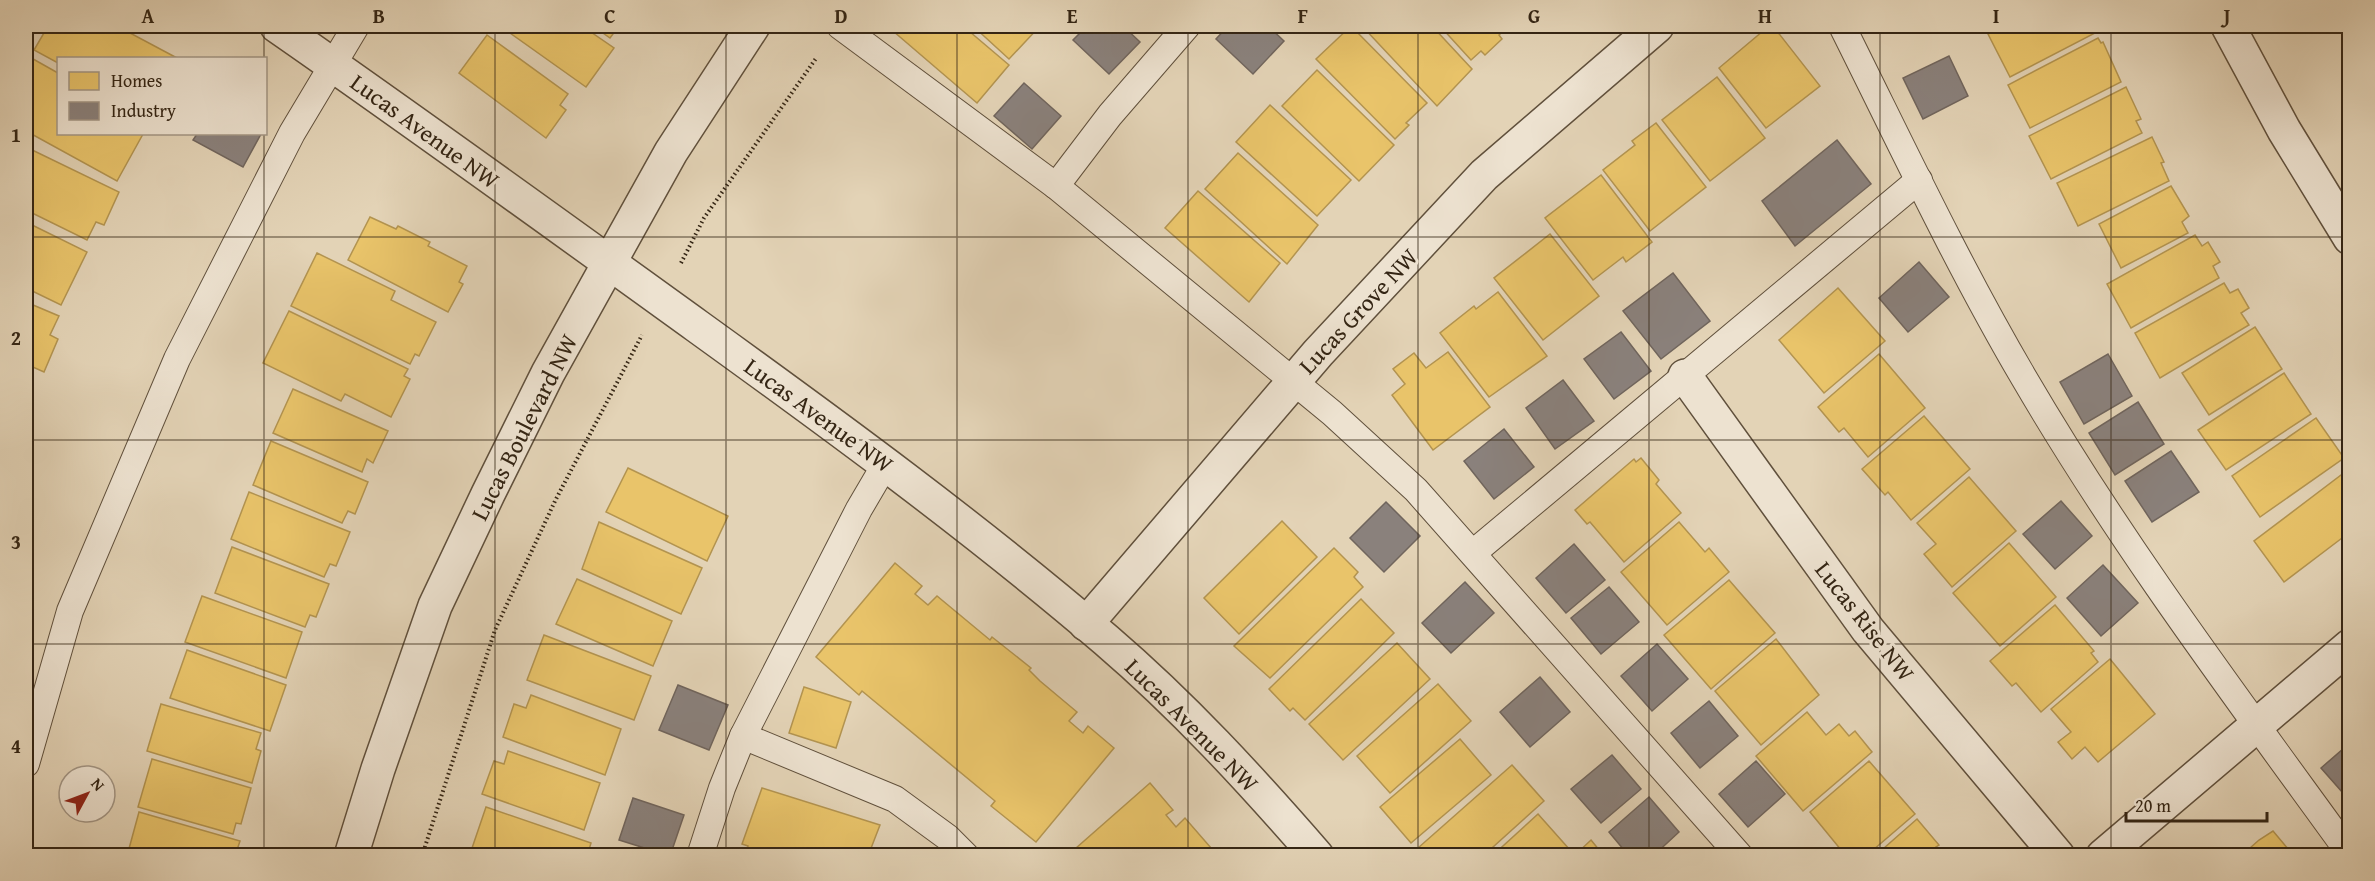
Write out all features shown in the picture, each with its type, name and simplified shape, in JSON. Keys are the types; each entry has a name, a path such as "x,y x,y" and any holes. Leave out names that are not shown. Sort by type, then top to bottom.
{"street":[{"name":"Lucas Avenue NW","path":"277,26 661,300 971,527 1086,624 1233,762 1317,855"},
{"name":"Lucas Boulevard NW","path":"351,855 378,769 435,606 548,373 611,264 671,152 753,26"},
{"name":"Lucas Grove NW","path":"1086,624 1294,381 1484,175 1657,26"},
{"path":"2228,26 2284,130 2349,238"},
{"name":"Lucas Rise NW","path":"1684,376 1868,630 2058,855"},
{"path":"2103,855 2257,727 2349,646"}],"lane":[{"path":"26,764 70,611 177,359 292,133 356,26"},
{"path":"840,26 1056,186 1294,381 1416,490 1740,855"},
{"path":"1056,186 1110,115 1187,26"},
{"path":"1842,26 1919,180 2024,377 2088,482 2147,573 2349,854"},
{"path":"1473,553 1919,180"},
{"path":"700,855 722,788 743,736 859,509 886,463"},
{"path":"743,736 895,798 947,837 966,855"}],"path":[{"path":"422,855 495,630 555,501 704,218 819,54"}],"building: Homes":[{"path":"48,26 117,26 175,57 57,57 57,62 34,50"},
{"path":"505,26 582,26 614,48 586,87 503,28"},
{"path":"593,26 619,26 610,38"},
{"path":"898,26 963,26 1009,65 977,103 893,31"},
{"path":"973,26 1040,26 1009,59"},
{"path":"1351,26 1427,103 1406,123 1409,125 1395,139 1316,59"},
{"path":"1362,26 1432,26 1472,69 1437,106"},
{"path":"1440,26 1507,27 1499,35 1502,39 1485,55 1481,51 1471,60"},
{"path":"1769,26 1773,26 1820,86 1766,128 1719,68"},
{"path":"2004,26 2094,26 2097,32 2010,77 1988,34"},
{"path":"487,35 568,94 560,105 566,110 546,138 459,73"},
{"path":"2098,38 2101,43 2103,42 2121,82 2030,128 2008,85"},
{"path":"26,55 57,72 57,135 142,135 117,181 26,131"},
{"path":"1317,70 1394,145 1359,181 1282,106"},
{"path":"1717,77 1765,138 1710,181 1662,120"},
{"path":"2126,87 2141,119 2136,121 2142,133 2051,179 2029,136"},
{"path":"1270,105 1351,180 1317,216 1236,142"},
{"path":"1656,123 1706,187 1650,231 1603,170 1635,145 1632,141"},
{"path":"2152,137 2164,162 2161,163 2169,181 2078,226 2057,183"},
{"path":"26,147 119,192 104,225 96,222 87,240 26,210"},
{"path":"1238,153 1318,225 1287,264 1205,189"},
{"path":"1601,175 1652,242 1626,262 1623,257 1593,280 1545,218"},
{"path":"2171,186 2189,216 2182,222 2188,233 2121,268 2099,224"},
{"path":"1198,191 1280,263 1249,302 1165,228"},
{"path":"370,217 396,229 398,226 430,242 428,246 467,266 459,282 463,284 448,312 348,260"},
{"path":"26,222 87,252 61,305 26,288"},
{"path":"1550,234 1599,296 1543,340 1494,278"},
{"path":"2195,235 2202,246 2208,242 2220,262 2213,266 2219,278 2131,328 2107,284"},
{"path":"317,253 395,291 391,300 436,322 419,356 415,354 410,364 291,306"},
{"path":"2224,283 2230,293 2238,289 2249,308 2241,313 2249,325 2160,378 2135,333"},
{"path":"1838,288 1885,341 1824,393 1779,340"},
{"path":"1498,292 1547,356 1489,397 1440,333 1474,306 1476,309"},
{"path":"26,302 59,316 50,335 58,339 44,372 26,364"},
{"path":"289,311 408,369 404,376 410,379 391,417 345,394 341,401 263,363"},
{"path":"2255,327 2282,369 2209,415 2182,373"},
{"path":"1448,352 1490,407 1433,450 1392,395 1405,384 1393,369 1414,353 1426,368"},
{"path":"1879,354 1925,408 1868,457 1844,428 1839,432 1818,407"},
{"path":"2284,373 2311,414 2226,470 2198,430"},
{"path":"293,389 388,431 373,463 367,459 362,472 273,433"},
{"path":"1924,416 1970,469 1911,520 1888,492 1885,495 1862,469"},
{"path":"2316,418 2344,458 2260,517 2232,476"},
{"path":"271,441 368,482 355,514 348,511 342,523 253,485"},
{"path":"1641,458 1659,480 1656,484 1681,513 1624,562 1590,522 1587,524 1575,510 1634,459 1636,462"},
{"path":"628,468 728,516 707,561 606,512"},
{"path":"2345,472 2350,478 2350,532 2284,582 2254,541"},
{"path":"1969,477 2016,531 1952,587 1924,554 1936,544 1917,523"},
{"path":"249,492 350,532 336,566 330,564 324,577 231,539"},
{"path":"1282,521 1317,557 1239,634 1204,598"},
{"path":"599,522 702,568 681,614 582,569"},
{"path":"1679,522 1705,552 1709,548 1729,572 1667,625 1621,572"},
{"path":"2009,543 2056,597 2000,646 1953,593"},
{"path":"232,547 329,584 316,617 310,615 305,627 215,593"},
{"path":"1334,548 1358,572 1354,577 1363,587 1270,678 1234,646"},
{"path":"895,563 922,586 915,594 928,605 937,596 990,640 992,637 1031,668 1029,670 1040,681 1077,712 1069,721 1083,733 1088,726 1114,748 1036,842 991,806 995,801 862,691 859,695 816,657"},
{"path":"577,579 672,621 653,666 556,624"},
{"path":"1729,580 1775,633 1711,689 1664,635"},
{"path":"202,596 302,632 286,678 185,642"},
{"path":"1361,599 1394,633 1305,720 1293,708 1290,711 1269,689"},
{"path":"2055,605 2094,651 2091,653 2098,662 2041,712 2016,683 2012,686 1990,661"},
{"path":"544,635 651,676 634,720 527,680"},
{"path":"1776,639 1819,695 1761,745 1715,691"},
{"path":"1397,643 1430,679 1343,760 1309,724"},
{"path":"187,650 286,685 270,731 170,698"},
{"path":"2110,659 2155,714 2098,762 2085,747 2072,759 2058,742 2071,732 2051,709"},
{"path":"1438,684 1471,721 1390,793 1357,756"},
{"path":"804,687 851,702 836,748 789,733"},
{"path":"531,695 621,729 605,775 503,737 514,704 526,708"},
{"path":"161,704 261,733 256,749 261,751 252,783 147,751"},
{"path":"1807,712 1826,735 1839,724 1849,736 1855,731 1872,752 1803,811 1756,756"},
{"path":"1460,739 1491,775 1411,843 1380,807"},
{"path":"508,751 600,783 584,830 482,794 494,761 504,764"},
{"path":"152,759 251,788 241,824 236,823 233,834 138,807"},
{"path":"1869,761 1915,814 1866,856 1846,856 1810,812"},
{"path":"1512,765 1544,801 1483,856 1425,856 1418,848"},
{"path":"1150,783 1173,810 1166,815 1176,827 1185,818 1218,856 1067,856"},
{"path":"762,788 880,825 868,856 745,856 748,846 742,844"},
{"path":"486,807 591,843 587,856 470,854"},
{"path":"139,812 240,841 235,856 127,856"},
{"path":"1538,814 1570,850 1564,856 1492,856"},
{"path":"1917,819 1939,845 1936,847 1943,856 1875,856"},
{"path":"2273,831 2294,856 2241,856 2259,840"},
{"path":"1591,840 1604,856 1574,856"}],"building: Industry":[{"path":"1087,26 1123,26 1140,42 1109,74 1073,40"},
{"path":"1228,26 1268,26 1284,41 1253,74 1216,39"},
{"path":"1949,56 1968,96 1923,119 1903,78"},
{"path":"1024,83 1061,116 1032,149 994,116"},
{"path":"196,135 260,135 243,167 193,140"},
{"path":"1837,140 1871,184 1795,246 1762,201"},
{"path":"1919,262 1949,297 1908,332 1879,298"},
{"path":"1673,273 1710,321 1661,359 1623,311"},
{"path":"1621,332 1651,371 1614,399 1584,359"},
{"path":"2108,354 2132,396 2084,424 2060,382"},
{"path":"1563,380 1594,421 1555,449 1526,408"},
{"path":"2138,402 2164,444 2115,475 2089,433"},
{"path":"1504,429 1534,467 1494,499 1464,461"},
{"path":"2171,451 2199,492 2152,522 2125,481"},
{"path":"2061,501 2092,536 2055,569 2023,534"},
{"path":"1386,502 1420,536 1384,572 1350,538"},
{"path":"1574,544 1605,580 1566,613 1536,578"},
{"path":"2103,565 2138,603 2101,636 2067,598"},
{"path":"1465,582 1494,613 1451,653 1422,623"},
{"path":"1609,587 1639,622 1601,654 1571,618"},
{"path":"1657,644 1688,679 1652,711 1621,676"},
{"path":"1540,677 1570,712 1530,747 1500,712"},
{"path":"678,685 728,705 709,750 659,730"},
{"path":"1709,701 1738,736 1700,768 1671,733"},
{"path":"2350,743 2350,801 2321,768"},
{"path":"1612,755 1641,789 1601,823 1571,789"},
{"path":"1756,761 1785,794 1748,827 1719,794"},
{"path":"1649,797 1679,832 1653,856 1629,856 1609,832"},
{"path":"633,798 684,815 670,856 619,840"}]}
